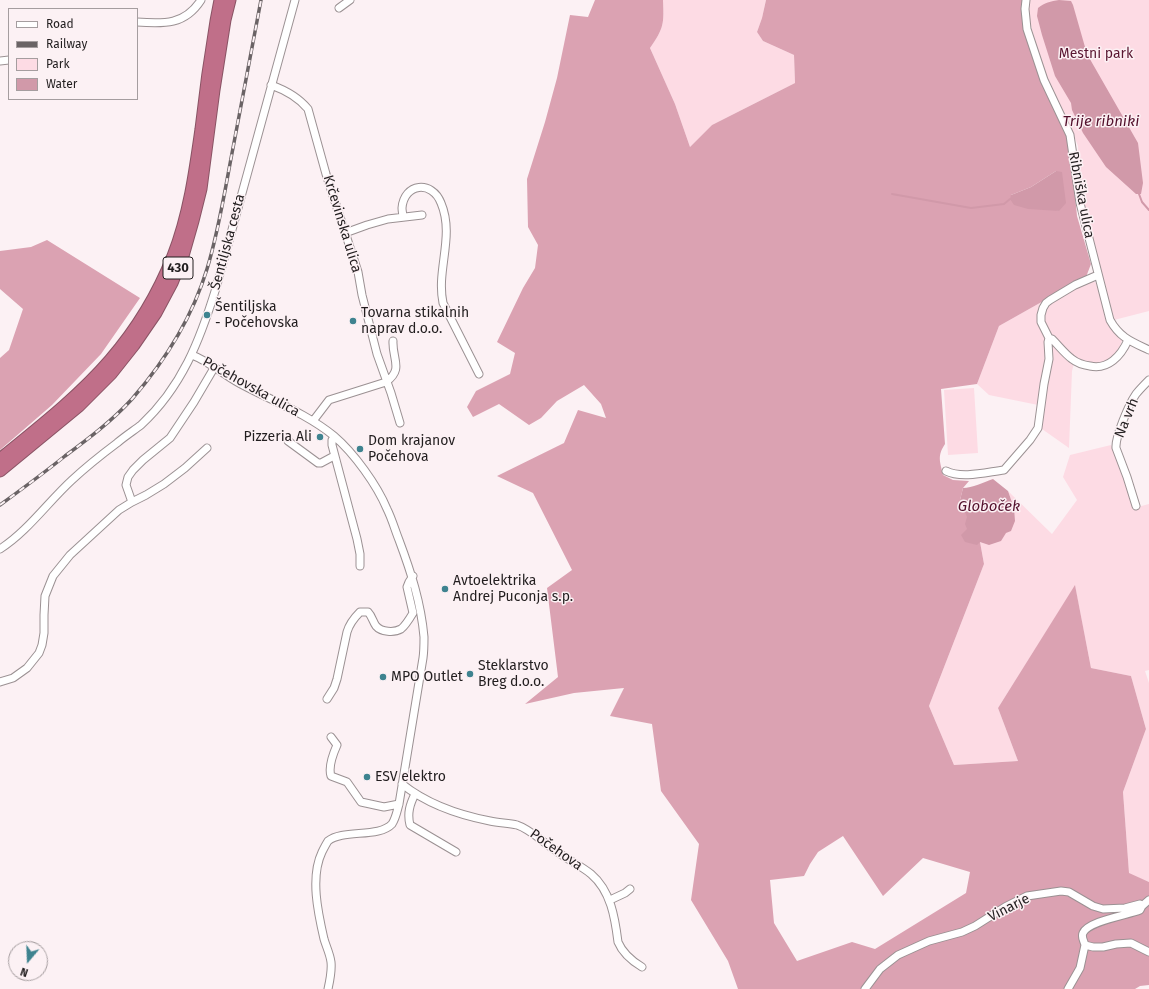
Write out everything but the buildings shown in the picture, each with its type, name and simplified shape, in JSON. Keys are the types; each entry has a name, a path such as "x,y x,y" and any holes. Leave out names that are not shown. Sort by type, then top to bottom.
{"highway":[{"name":"430","path":"0,459 86,385 110,360 129,337 147,310 160,284 173,256 182,230 189,200 195,170 220,0"},
{"name":"430","path":"0,471 79,406 111,374 134,345 156,313 172,283 185,249 201,188 214,90 230,0"}],"street":[{"path":"138,22 157,24 174,22 188,15 201,0"},
{"name":"Šentiljska cesta","path":"0,550 27,526 56,495 77,476 140,425 165,398 184,370 192,355 216,288 295,0"},
{"path":"340,8 350,0"},
{"name":"Ribniška ulica","path":"1026,0 1025,9 1028,29 1044,80 1070,135 1079,198 1110,320 1114,328 1128,340 1149,350"},
{"name":"Krčevinska ulica","path":"271,86 294,96 304,103 308,109 326,174 358,272 375,348 400,423"},
{"path":"404,217 402,209 404,200 408,193 416,188 426,187 434,191 441,203 446,222 447,238 441,292 443,303 478,374"},
{"path":"345,233 388,219 422,215"},
{"path":"1098,275 1074,285 1046,303 1041,315 1041,322 1050,338 1071,359 1080,364 1094,367 1101,367 1111,363 1117,358 1128,340"},
{"path":"946,471 952,474 960,475 1004,470 1030,440 1038,428 1040,420 1044,384 1049,359 1048,342 1050,338"},
{"path":"313,421 329,400 386,382 396,373 397,369 393,341"},
{"name":"Počehovska ulica","path":"192,355 200,358 238,383 313,421 348,450 372,482 387,508 413,576 422,620 424,639 409,789 399,804 395,818 391,824 383,830 340,836 329,841 321,853 316,888 325,940 331,961 331,974 328,989"},
{"path":"132,502 126,486 128,477 143,460 170,438 197,398 214,368"},
{"name":"Na vrh","path":"1136,506 1116,448 1116,443 1122,425 1135,397 1149,380"},
{"path":"334,437 332,440 334,456 357,539 360,554 360,566"},
{"path":"288,441 321,463 334,456"},
{"path":"0,682 13,678 27,668 39,653 44,633 45,596 53,576 70,555 119,510 164,484 185,468 207,448"},
{"path":"327,699 334,688 337,679 346,632 355,616 360,612 368,612 376,626 381,630 391,631 400,629 413,614 407,587 413,576"},
{"path":"331,737 337,745 330,766 331,776 348,782 361,802 384,807 399,804"},
{"path":"409,789 408,818 410,825 456,852"},
{"name":"Počehova","path":"409,789 446,809 471,817 492,822 516,825 524,828 562,856 592,874 610,900 618,942 625,954 642,967"},
{"path":"610,900 630,890"},
{"name":"Vinarje","path":"865,989 880,969 898,954 929,941 962,932 1027,896 1061,891 1069,892 1093,906 1103,909 1125,908 1140,904 1142,906"},
{"path":"1068,989 1080,968 1085,945 1082,937 1083,932 1098,922 1140,910 1149,900"},
{"path":"1085,945 1103,947 1131,943 1149,952"}],"green space":[{"path":"663,0 766,0 757,32 763,41 794,55 795,83 712,125 690,147 675,104 650,48 661,30 663,20"},
{"name":"Mestni park","path":"1030,0 1149,0 1149,311 1114,320 1080,186 1078,146 1069,123 1051,91 1046,76 1030,23"},
{"path":"1086,277 1096,283 1110,328 1122,340 1116,354 1109,361 1099,365 1093,365 1075,359 1072,371 1069,448 1042,429 1043,406 989,395 977,384 999,326"},
{"path":"974,388 978,453 948,455 944,390"},
{"path":"1111,445 1134,508 1149,504 1149,670 1145,671 1149,683 1149,882 1129,874 1123,792 1146,729 1131,676 1091,668 1075,586 998,708 1018,761 954,765 929,706 984,564 980,542 1014,508 1008,491 1052,534 1077,500 1063,477 1070,455"}],"shaded area":[{"path":"595,0 663,0 663,20 661,30 650,48 675,104 690,147 712,125 795,83 794,55 763,41 757,32 766,0 1023,0 1024,31 1069,136 1077,216 1091,264 1086,277 999,326 977,384 941,389 945,444 940,455 943,475 953,480 969,481 963,488 960,500 980,542 984,564 929,706 954,765 1018,761 998,708 1075,585 1091,668 1131,676 1146,729 1123,792 1129,873 1149,882 1149,985 1140,986 1135,989 738,989 728,961 691,900 699,844 661,791 652,724 610,716 624,688 574,693 525,704 558,677 547,588 572,570 533,493 497,476 564,443 578,410 606,418 601,404 584,385 557,401 541,418 529,425 499,404 473,417 467,407 476,391 510,374 515,353 497,342 523,288 535,268 538,245 528,227 527,179 557,78 570,15 588,17","holes":["1056,171 1059,211 1011,195 1031,187","843,836 883,896 923,858 970,872 966,893 875,949 852,942 797,961 774,923 770,880 804,876 818,852"]},
{"path":"47,240 140,298 101,354 52,405 0,450 0,358 9,350 23,309 0,289 0,251 31,247"}],"water":[{"name":"Trije ribniki","path":"1059,0 1071,1 1087,54 1138,143 1143,183 1141,194 1136,194 1106,167 1083,133 1072,110 1071,103 1055,76 1037,16 1038,8 1040,6 1048,2"},
{"path":"1056,171 1062,172 1066,203 1059,211 1028,209 1014,205 1010,199 1011,195 1031,187"},
{"name":"Globoček","path":"993,479 1008,491 1014,508 1015,521 1011,531 1006,533 1001,541 989,545 980,542 977,545 965,542 961,535 967,529 965,524 967,517 960,500 963,488 974,486"}],"waterway":[{"path":"892,194 971,208 1004,204 1010,199"},
{"path":"1139,194 1142,202 1149,210"}],"railway":[{"path":"0,505 91,436 132,399 156,370 194,305 207,269 222,209 261,0"}],"place":[{"name":"Šentiljska - Počehovska","path":"207,315"},
{"name":"Tovarna stikalnih naprav d.o.o.","path":"353,321"},
{"name":"Pizzeria Ali","path":"320,437"},
{"name":"Dom krajanov Počehova","path":"360,449"},
{"name":"Avtoelektrika Andrej Puconja s.p.","path":"445,589"},
{"name":"Steklarstvo Breg d.o.o.","path":"470,674"},
{"name":"MPO Outlet","path":"383,677"},
{"name":"ESV elektro","path":"367,777"}]}
